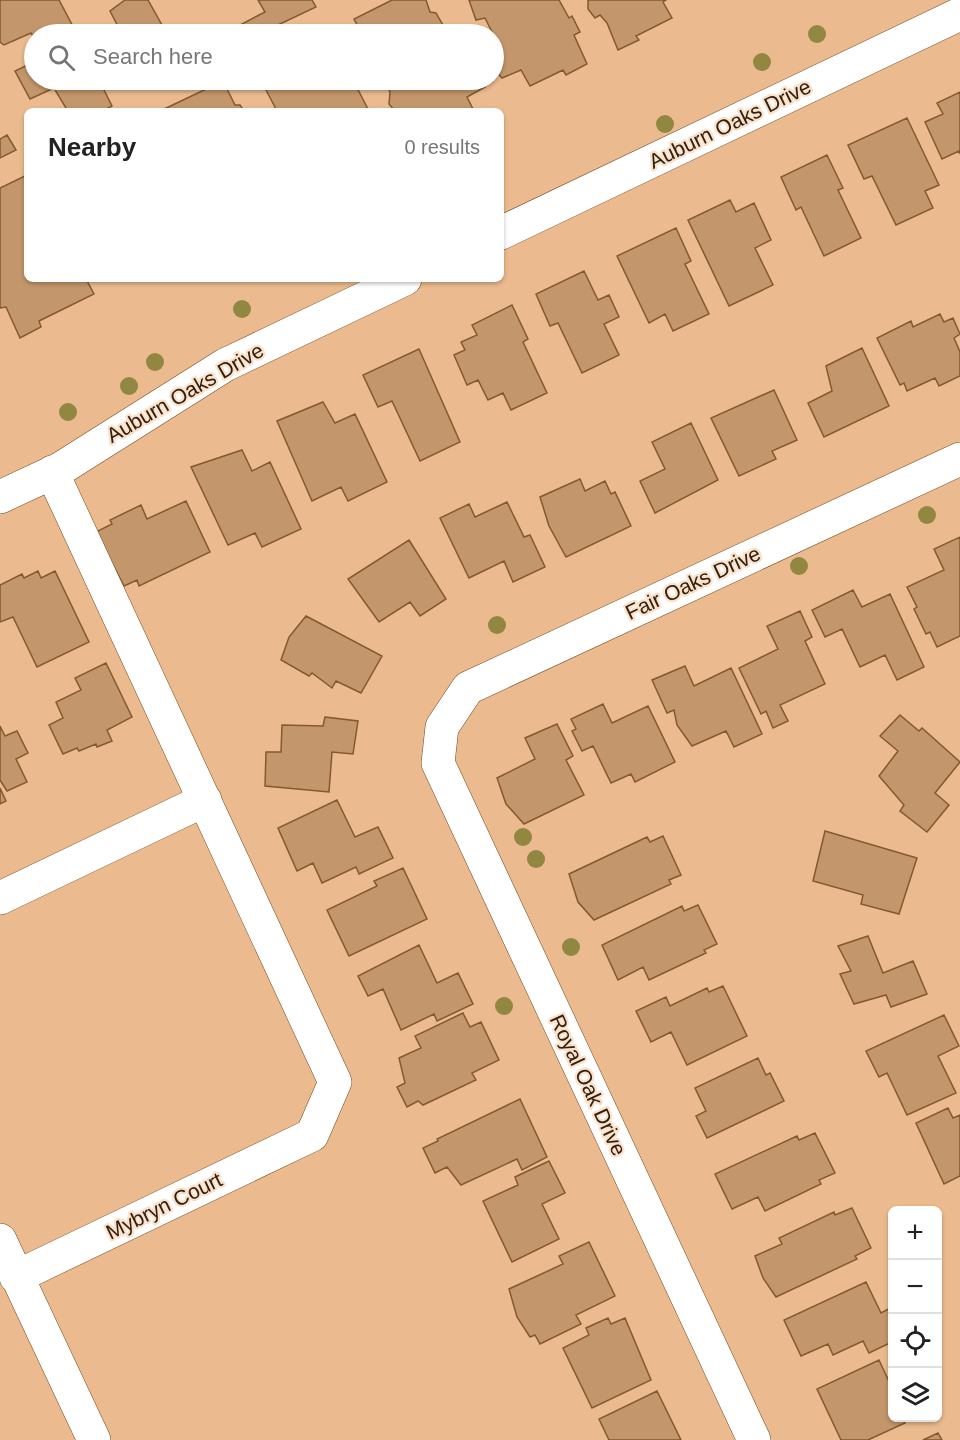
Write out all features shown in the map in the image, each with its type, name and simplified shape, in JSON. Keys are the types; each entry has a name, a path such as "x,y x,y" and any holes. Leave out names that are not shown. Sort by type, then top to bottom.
{"street":[{"name":"Auburn Oaks Drive","path":"504,232 960,14"},
{"name":"Auburn Oaks Drive","path":"0,497 52,472 225,366 399,282"},
{"name":"Fair Oaks Drive","path":"442,727 468,688 960,459"},
{"path":"0,898 111,847 205,800 52,472"},
{"name":"Royal Oak Drive","path":"442,727 438,763 754,1440"},
{"name":"Mybryn Court","path":"16,1277 312,1135 335,1082 205,800"},
{"path":"0,1240 94,1440"}],"building":[{"path":"0,0 59,0 72,24 24,24 24,36 4,45 0,42"},
{"path":"125,0 148,0 161,24 117,24 110,11"},
{"path":"258,0 312,0 316,7 280,24 242,24 265,12"},
{"path":"392,0 426,0 430,12 436,13 442,24 357,24 354,19"},
{"path":"469,0 559,0 569,18 572,16 580,32 574,35 587,64 566,75 563,70 530,86 521,70 504,77 504,24 488,24 485,18 476,20"},
{"path":"588,0 666,0 663,2 672,18 636,36 639,40 618,50 607,23 600,15 595,18 588,9"},
{"path":"24,67 24,88 15,71"},
{"path":"25,90 50,90 30,99"},
{"path":"55,90 104,90 112,106 108,108 66,108"},
{"path":"204,90 228,90 235,105 240,105 242,108 166,108"},
{"path":"266,90 358,90 367,108 275,108"},
{"path":"389,90 480,90 467,97 472,108 392,108 389,104"},
{"path":"960,92 960,154 959,151 942,159 925,122 943,114 937,103"},
{"path":"907,118 939,185 925,191 933,208 896,225 872,176 864,179 848,145"},
{"path":"7,135 16,150 0,158 0,139"},
{"path":"827,155 843,188 838,190 861,238 824,256 801,207 796,210 781,177"},
{"path":"24,176 24,282 88,282 94,294 39,321 41,327 20,338 6,307 0,308 0,188"},
{"path":"730,200 736,212 754,203 771,240 755,248 773,285 729,306 688,220"},
{"path":"676,228 691,261 685,264 709,314 673,331 665,314 649,323 617,256"},
{"path":"584,271 598,300 609,295 619,317 604,324 619,355 582,373 558,323 550,326 536,294"},
{"path":"512,305 528,339 523,342 547,393 511,410 503,393 488,400 478,380 467,385 454,355 465,350 461,342 477,335 472,325"},
{"path":"940,314 944,322 953,318 960,334 954,338 960,352 960,376 939,386 935,378 907,391 904,383 900,385 877,338 911,321 913,327"},
{"path":"862,348 889,406 824,437 808,403 832,391 826,366"},
{"path":"419,349 460,442 420,461 392,401 378,407 363,375"},
{"path":"774,390 797,440 772,451 776,459 739,476 711,418"},
{"path":"323,402 335,423 355,414 387,482 348,501 341,487 312,501 277,421"},
{"path":"691,423 718,480 655,513 640,481 665,469 652,442"},
{"path":"242,450 252,471 270,462 301,529 262,547 255,533 228,545 191,467"},
{"path":"580,479 585,491 605,481 611,494 615,492 631,526 566,557 549,526 540,497"},
{"path":"186,501 210,552 139,586 137,580 124,586 96,532 112,524 110,520 141,505 147,519"},
{"path":"507,502 524,537 530,535 545,567 513,582 504,561 469,578 440,518 469,504 475,517"},
{"path":"960,537 960,636 937,647 930,632 926,634 907,587 944,570 934,549"},
{"path":"409,540 446,599 420,616 410,602 379,622 348,579"},
{"path":"38,571 41,578 55,571 89,642 37,667 13,617 0,622 0,585 22,574 24,578"},
{"path":"853,590 862,607 890,594 924,667 897,680 885,655 860,667 842,629 825,637 812,610"},
{"path":"800,611 812,637 805,641 825,684 780,705 788,721 773,728 766,711 761,714 739,668 778,649 767,626"},
{"path":"306,616 382,656 361,693 336,681 332,688 312,673 309,676 281,660 289,637"},
{"path":"106,663 132,717 107,730 112,741 79,751 77,748 63,754 49,725 63,718 56,702 81,690 75,678"},
{"path":"685,666 694,686 731,668 762,734 734,747 726,731 692,746 677,725 674,710 667,713 652,680"},
{"path":"603,704 612,723 648,706 675,762 635,782 631,774 611,783 593,746 582,751 572,731 576,729 571,719"},
{"path":"900,715 919,731 922,728 960,762 935,793 949,805 927,832 900,811 904,805 879,776 898,751 880,736"},
{"path":"325,717 358,721 353,754 332,752 329,792 265,786 266,752 281,752 282,725 323,726"},
{"path":"557,724 573,756 566,760 584,795 524,824 506,804 497,778 535,759 525,738"},
{"path":"0,726 5,736 17,731 28,753 16,759 27,782 7,791 0,780"},
{"path":"0,788 6,801 0,804"},
{"path":"337,800 355,837 378,827 393,858 359,874 356,867 322,883 313,863 297,871 278,828"},
{"path":"825,831 917,858 899,914 861,904 863,895 813,881"},
{"path":"663,836 681,875 669,880 671,884 594,920 578,902 569,874 647,837 650,842"},
{"path":"403,868 427,919 349,956 327,910 377,886 374,881"},
{"path":"698,905 717,944 704,950 706,953 649,980 643,967 618,980 602,945 682,906 684,911"},
{"path":"868,936 883,973 913,961 927,994 891,1007 886,995 854,1004 840,974 851,971 838,946"},
{"path":"419,945 437,983 458,973 473,1004 437,1021 434,1014 401,1030 383,989 368,996 358,976"},
{"path":"723,986 747,1036 687,1065 671,1032 651,1042 636,1011 666,997 670,1006 707,988 709,992"},
{"path":"463,1013 470,1027 481,1022 499,1060 472,1073 476,1080 423,1105 418,1101 407,1107 397,1087 405,1083 399,1058 421,1048 415,1036"},
{"path":"944,1015 959,1046 938,1056 956,1093 907,1115 887,1073 879,1077 866,1051"},
{"path":"758,1058 766,1075 770,1073 784,1101 707,1138 696,1116 706,1111 695,1088"},
{"path":"520,1099 547,1157 522,1170 517,1159 461,1185 447,1167 435,1173 423,1148"},
{"path":"948,1108 953,1118 960,1115 960,1176 944,1184 916,1123"},
{"path":"815,1133 835,1173 819,1180 821,1184 765,1211 758,1197 732,1209 715,1174 797,1136 799,1140"},
{"path":"549,1161 565,1193 542,1204 559,1239 512,1262 483,1201 518,1185 515,1177"},
{"path":"852,1208 871,1248 855,1256 857,1259 776,1297 763,1278 755,1256 782,1244 779,1238 834,1212 835,1215"},
{"path":"589,1242 615,1296 576,1315 581,1324 540,1344 535,1335 530,1337 517,1317 509,1289 563,1264 559,1256"},
{"path":"866,1282 881,1313 888,1309 888,1344 869,1353 863,1341 833,1355 828,1344 801,1356 784,1320"},
{"path":"608,1318 611,1324 625,1318 651,1380 592,1408 563,1348 589,1335 586,1328"},
{"path":"879,1360 888,1379 888,1422 905,1423 868,1440 841,1440 817,1389"},
{"path":"657,1391 681,1440 609,1440 599,1419"},
{"path":"938,1433 942,1440 923,1440"}]}
